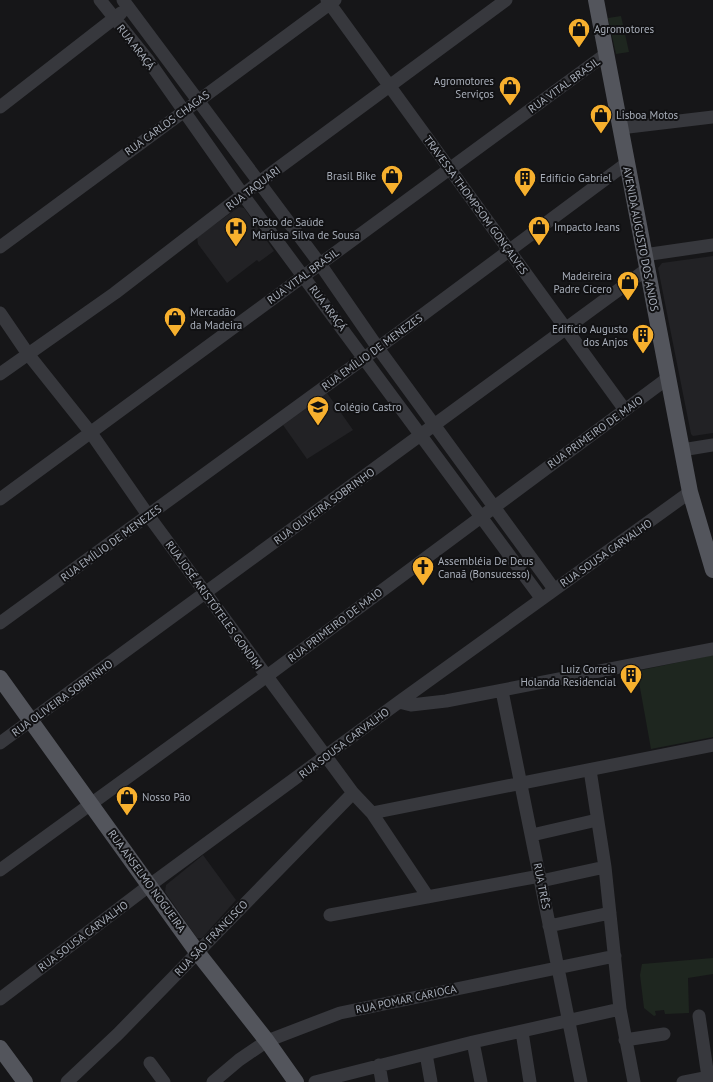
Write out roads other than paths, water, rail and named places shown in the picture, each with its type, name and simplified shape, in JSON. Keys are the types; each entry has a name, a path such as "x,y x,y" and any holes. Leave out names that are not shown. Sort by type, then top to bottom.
{"main road":[{"name":"AVENIDA AUGUSTO DOS ANJOS","path":"596,0 690,492 710,552 713,570"},
{"name":"RUA ANSELMO NOGUEIRA","path":"0,678 197,952 267,1041 296,1082"},
{"path":"0,1048 25,1082"}],"street":[{"name":"RUA ARAÇÁ","path":"100,0 184,111 243,195 541,598"},
{"name":"RUA TAQUARI","path":"0,374 115,293 258,183 506,0"},
{"name":"TRAVESSA THOMPSOM GONÇALVES","path":"331,1 390,87 625,410"},
{"name":"RUA CARLOS CHAGAS","path":"0,247 331,1"},
{"name":"RUA ARAÇÁ","path":"126,4 258,183 320,264 378,348 554,589"},
{"path":"0,107 114,18 126,4"},
{"name":"RUA VITAL BRASIL","path":"0,499 606,54"},
{"path":"620,128 713,117"},
{"name":"RUA EMÍLIO DE MENEZES","path":"0,623 378,348 627,164"},
{"name":"RUA OLIVEIRA SOBRINHO","path":"0,743 206,594 566,328 646,262 713,245"},
{"name":"RUA JOSÉ ARISTÓTELES GONDIM","path":"0,313 28,354 91,433 148,515 353,793 372,813 428,897"},
{"name":"RUA PRIMEIRO DE MAIO","path":"0,870 90,803 267,676 668,378"},
{"path":"682,450 713,445"},
{"name":"RUA SOUSA CARVALHO","path":"0,999 150,885 399,702 541,598 690,492"},
{"path":"399,702 410,705 446,701 713,649"},
{"name":"RUA TRÊS","path":"502,691 522,783 581,1082"},
{"path":"372,813 713,745"},
{"path":"590,770 605,867 620,1009 634,1082"},
{"name":"RUA SÃO FRANCISCO","path":"67,1082 118,1034 353,793"},
{"path":"532,835 597,820"},
{"path":"330,915 605,867"},
{"path":"549,926 610,913"},
{"name":"RUA POMAR CARIOCA","path":"213,1082 239,1060 267,1041 340,1013 615,956"},
{"path":"315,1082 333,1079 379,1065 473,1042 570,1022 620,1009"},
{"path":"683,1082 711,1076 699,1016"},
{"path":"522,1032 530,1082"},
{"path":"625,1040 664,1034"},
{"path":"473,1042 481,1082"},
{"path":"426,1054 431,1082"},
{"path":"150,1063 164,1082"},
{"path":"379,1065 382,1082"}],"place":[{"name":"Agromotores","path":"579,48"},
{"name":"Agromotores Serviços","path":"510,106"},
{"name":"Lisboa Motos","path":"601,134"},
{"name":"Brasil Bike","path":"392,196"},
{"name":"Edifício Gabriel","path":"525,198"},
{"name":"Impacto Jeans","path":"539,246"},
{"name":"Posto de Saúde Mariusa Silva de Sousa","path":"236,248"},
{"name":"Madeireira Padre Cícero","path":"628,302"},
{"name":"Mercadão da Madeira","path":"175,338"},
{"name":"Edifício Augusto dos Anjos","path":"643,354"},
{"name":"Colégio Castro","path":"318,426"},
{"name":"Assembléia De Deus Canaã (Bonsucesso)","path":"423,586"},
{"name":"Luiz Correia Holanda Residencial","path":"631,694"},
{"name":"Nosso Pão","path":"127,816"}]}
